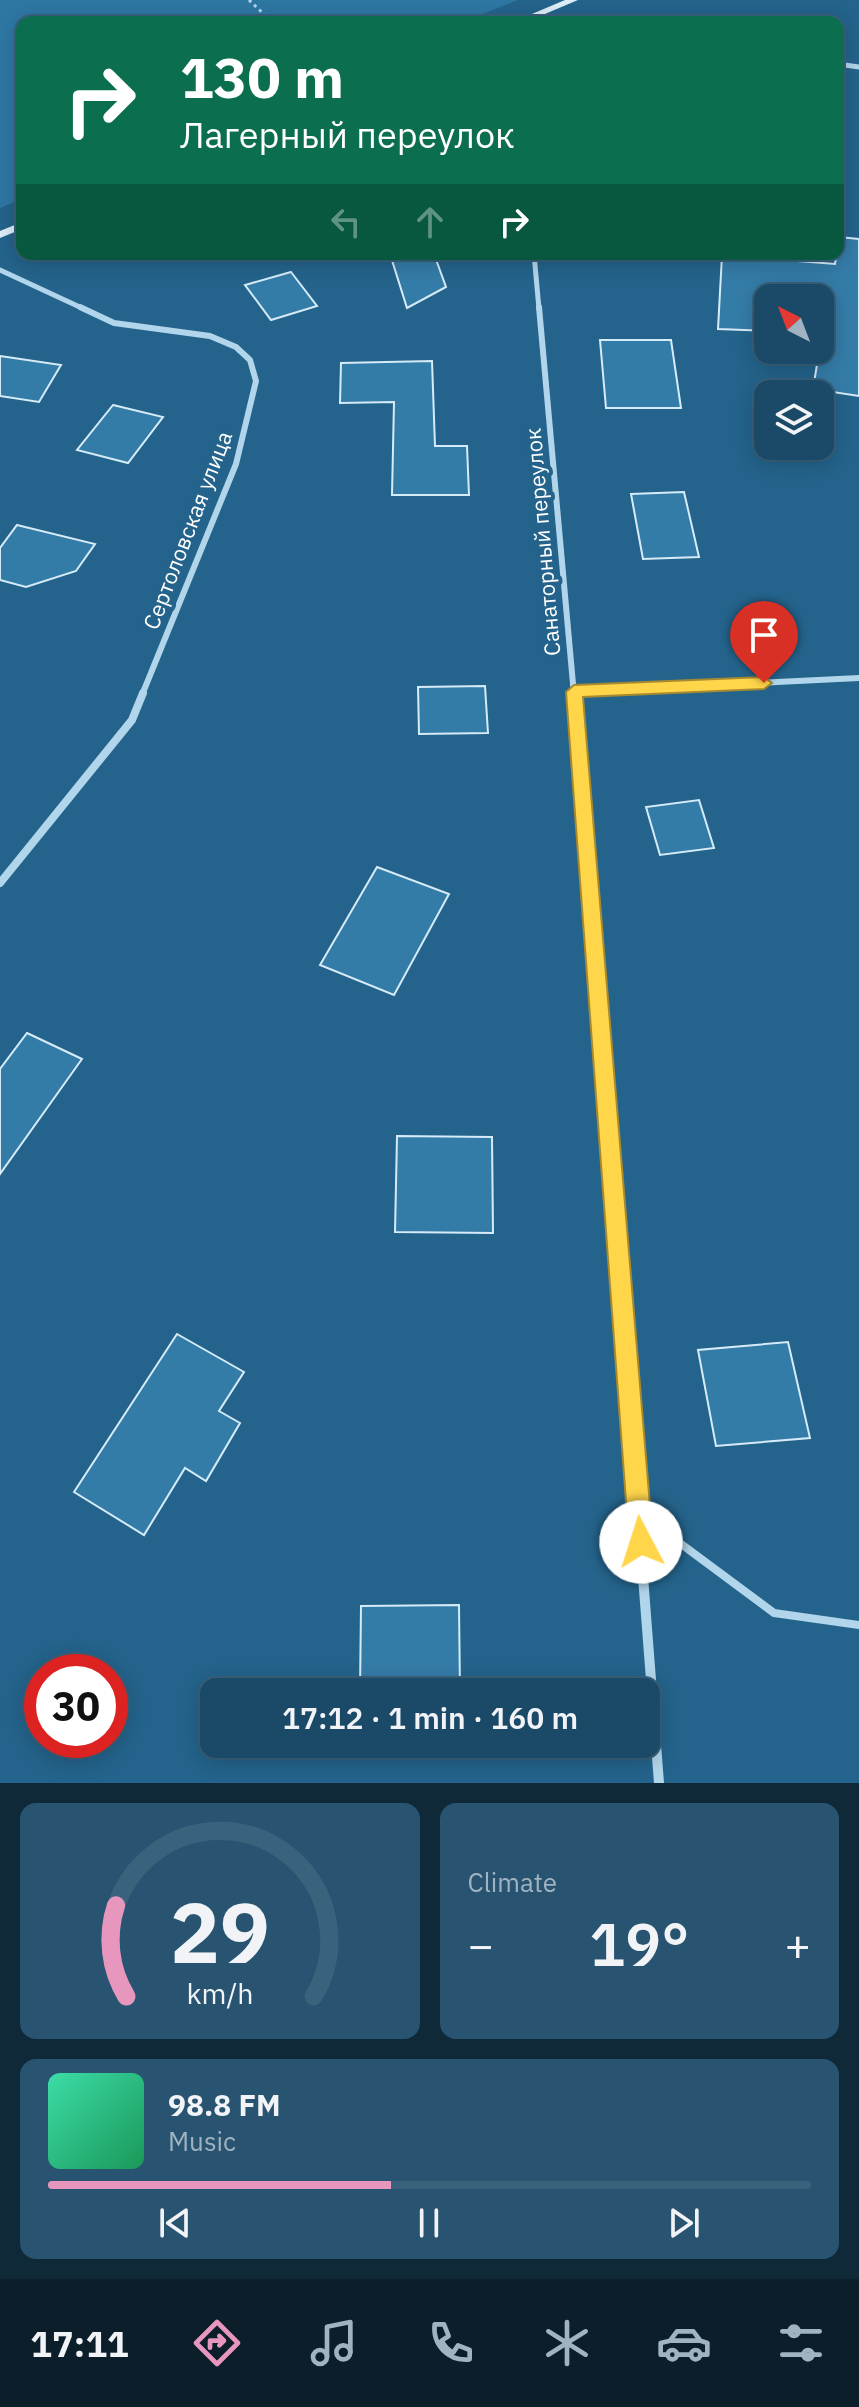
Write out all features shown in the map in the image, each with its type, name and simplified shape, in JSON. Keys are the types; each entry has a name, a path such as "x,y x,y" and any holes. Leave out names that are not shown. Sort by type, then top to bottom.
{"main road":[{"path":"533,16 573,0"}],"street":[{"name":"Санаторный переулок","path":"535,260 574,692 659,1783"},
{"name":"Сертоловская улица","path":"0,270 114,323 210,336 236,347 250,360 256,381 236,464 132,720 0,883"},
{"path":"574,692 859,678"}],"lane":[{"path":"638,1512 774,1613 859,1625"}],"path":[{"path":"249,0 266,16"}],"shaded area":[{"path":"0,0 518,0 477,16 16,16 16,201 0,208"}],"building":[{"path":"844,238 859,239 859,396 834,392 834,380 814,380 817,364 834,364 834,284 754,284 754,330 718,329 722,260 835,264 836,260 844,260"},
{"path":"392,260 436,260 446,287 407,308"},
{"path":"291,272 317,306 271,320 245,285"},
{"path":"600,340 671,340 681,408 606,408"},
{"path":"0,356 61,365 39,402 0,396"},
{"path":"432,361 435,446 467,446 469,495 392,495 394,402 340,403 341,363"},
{"path":"113,405 163,417 128,463 77,450"},
{"path":"684,492 699,557 643,559 631,494"},
{"path":"17,525 95,544 76,571 26,587 0,580 0,548"},
{"path":"485,686 488,733 419,734 418,687"},
{"path":"699,800 714,848 660,855 646,807"},
{"path":"377,867 449,894 394,995 320,965"},
{"path":"27,1033 82,1059 0,1174 0,1069"},
{"path":"397,1136 492,1137 493,1233 395,1232"},
{"path":"177,1334 244,1372 219,1411 240,1423 206,1481 185,1468 144,1535 74,1492"},
{"path":"788,1342 810,1438 716,1446 698,1350"},
{"path":"459,1605 460,1678 360,1678 361,1606"}],"route":[{"path":"641,1542 574,692 764,683"}]}
